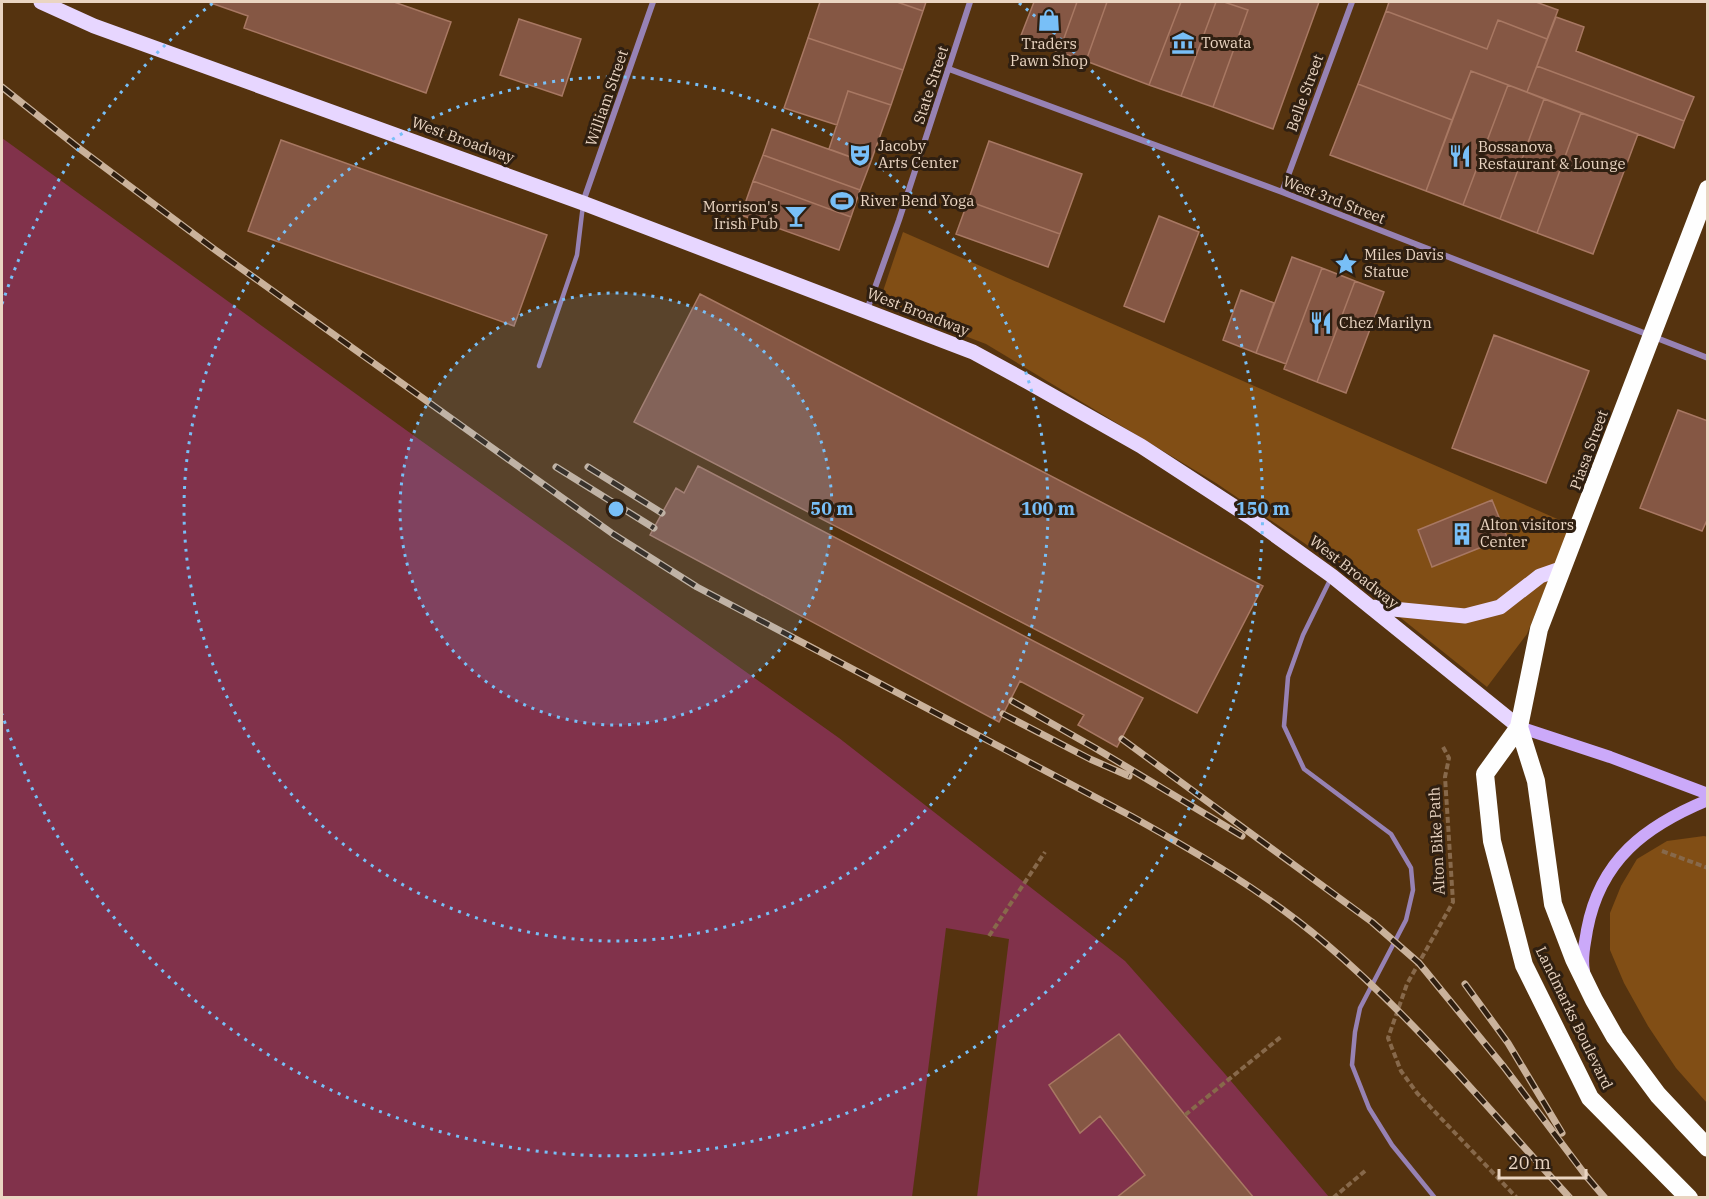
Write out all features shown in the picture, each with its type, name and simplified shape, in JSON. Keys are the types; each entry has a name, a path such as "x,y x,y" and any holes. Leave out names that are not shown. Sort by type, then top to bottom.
{"highway":[{"name":"Piasa Street","path":"1519,727 1539,630 1707,189"},
{"name":"Landmarks Boulevard","path":"1519,727 1536,782 1553,904 1574,959 1616,1037 1658,1095 1707,1148"},
{"name":"Landmarks Boulevard","path":"1519,727 1485,774 1492,841 1524,965 1590,1098 1689,1197"}],"main road":[{"name":"West Broadway","path":"41,2 94,26 583,203 973,352 1141,446 1250,517 1332,576 1519,727"},
{"path":"1372,608 1465,616 1500,607 1540,576 1563,568"}],"street":[{"name":"William Street","path":"583,203 653,2"},
{"name":"State Street","path":"867,311 900,220 970,2"},
{"name":"Belle Street","path":"1282,192 1352,2"},
{"name":"West 3rd Street","path":"949,69 1282,192 1707,358"},
{"name":"West Broadway","path":"1519,727 1610,757 1707,794"},
{"path":"1589,989 1582,961 1590,916 1605,877 1623,852 1649,832 1688,808 1707,800"}],"lane":[{"path":"539,366 577,255 583,203"},
{"path":"1332,576 1303,634 1288,677 1284,726 1304,769 1391,834 1411,868 1413,890 1406,920 1360,1008 1352,1065 1369,1108 1392,1145 1435,1197"}],"path":[{"name":"Alton Bike Path","path":"1443,747 1449,758 1445,777 1453,902 1407,984 1388,1038 1401,1071 1418,1093 1517,1197"},
{"path":"1662,851 1707,868"},
{"path":"989,936 1045,852"},
{"path":"1185,1114 1282,1036"},
{"path":"1333,1197 1365,1171"}],"shaded area":[{"path":"2,138 406,430 839,738 1125,961 1329,1197 2,1197"},
{"path":"903,232 1571,525 1527,634 1487,687 1326,558 1216,483 986,344 879,303"},
{"path":"1708,837 1707,1103 1676,1068 1648,1026 1624,983 1610,950 1610,913 1621,886 1637,859 1667,841"}],"pier":[{"path":"946,928 1009,939 977,1197 912,1197"}],"building":[{"path":"208,2 394,2 451,22 426,93 244,28 248,16"},
{"path":"820,2 897,2 923,11 903,70 808,38"},
{"path":"897,2 926,2 923,11"},
{"name":"Traders Pawn Shop","path":"1034,2 1077,2 1059,52 1020,38"},
{"path":"1077,2 1107,2 1086,61 1059,52"},
{"path":"1107,2 1181,2 1149,85 1086,61"},
{"name":"Towata","path":"1181,2 1216,2 1181,96 1149,85"},
{"path":"1216,2 1224,2 1248,10 1213,107 1181,96"},
{"path":"1224,2 1319,2 1273,129 1213,107 1248,10"},
{"path":"1389,2 1536,2 1558,10 1547,39 1498,20 1487,49 1386,11"},
{"path":"1386,11 1487,49 1498,20 1547,39 1527,92 1471,71 1452,120 1358,84"},
{"path":"1556,17 1584,27 1576,51 1694,97 1684,121 1537,66"},
{"path":"519,19 581,39 562,96 500,75"},
{"path":"808,38 903,70 891,105 848,91 837,125 784,108"},
{"path":"1537,66 1684,121 1674,148 1527,92"},
{"name":"Bossanova Restaurant & Lounge","path":"1471,71 1508,85 1463,205 1426,191"},
{"path":"1358,84 1452,120 1426,191 1330,155"},
{"path":"1508,85 1544,99 1500,219 1463,205"},
{"path":"848,91 891,105 870,164 829,149"},
{"path":"1544,99 1581,113 1537,233 1500,219"},
{"path":"1581,113 1638,134 1593,254 1537,233"},
{"path":"772,129 870,164 860,190 763,155"},
{"path":"281,140 547,235 514,326 248,231"},
{"path":"989,141 1082,174 1060,234 968,201"},
{"path":"763,155 860,190 851,217 753,181"},
{"name":"Morrison's Irish Pub","path":"753,181 851,217 839,250 741,215"},
{"path":"968,201 1060,234 1048,267 956,234"},
{"path":"1159,216 1199,232 1164,322 1124,306"},
{"path":"1292,257 1322,268 1286,364 1256,353"},
{"name":"Chez Marilyn","path":"1322,268 1355,281 1317,382 1284,369"},
{"path":"1355,281 1384,292 1346,393 1317,382"},
{"path":"1241,290 1274,303 1256,353 1223,340"},
{"path":"700,294 1263,586 1197,713 634,422"},
{"path":"1494,335 1589,371 1546,483 1452,448"},
{"path":"1678,410 1708,421 1708,518 1702,531 1640,508"},
{"path":"698,466 1143,698 1117,747 1078,725 1084,715 1020,681 999,722 650,535 676,488 684,493"},
{"name":"Alton visitors Center","path":"1492,500 1507,537 1432,567 1418,530"},
{"path":"1119,1034 1254,1198 1116,1198 1145,1175 1100,1116 1080,1133 1049,1085"}],"railway":[{"path":"2,87 80,149 214,249 613,534 697,587 1131,816 1206,859 1279,907 1325,943 1390,1003 1451,1066 1570,1198"},
{"path":"556,467 654,528"},
{"path":"588,467 662,513"},
{"path":"1012,701 1242,836"},
{"path":"1003,714 1090,759 1129,776"},
{"path":"1122,739 1372,922 1419,963 1504,1067 1605,1198"},
{"path":"1465,984 1508,1043 1562,1133"}],"place":[{"name":"Traders Pawn Shop","path":"1049,20"},
{"name":"Towata","path":"1183,43"},
{"name":"Jacoby Arts Center","path":"860,155"},
{"name":"Bossanova Restaurant & Lounge","path":"1460,156"},
{"name":"River Bend Yoga","path":"842,201"},
{"name":"Morrison's Irish Pub","path":"796,216"},
{"name":"Miles Davis Statue","path":"1346,264"},
{"name":"Chez Marilyn","path":"1321,323"},
{"name":"Alton visitors Center","path":"1462,534"}]}
